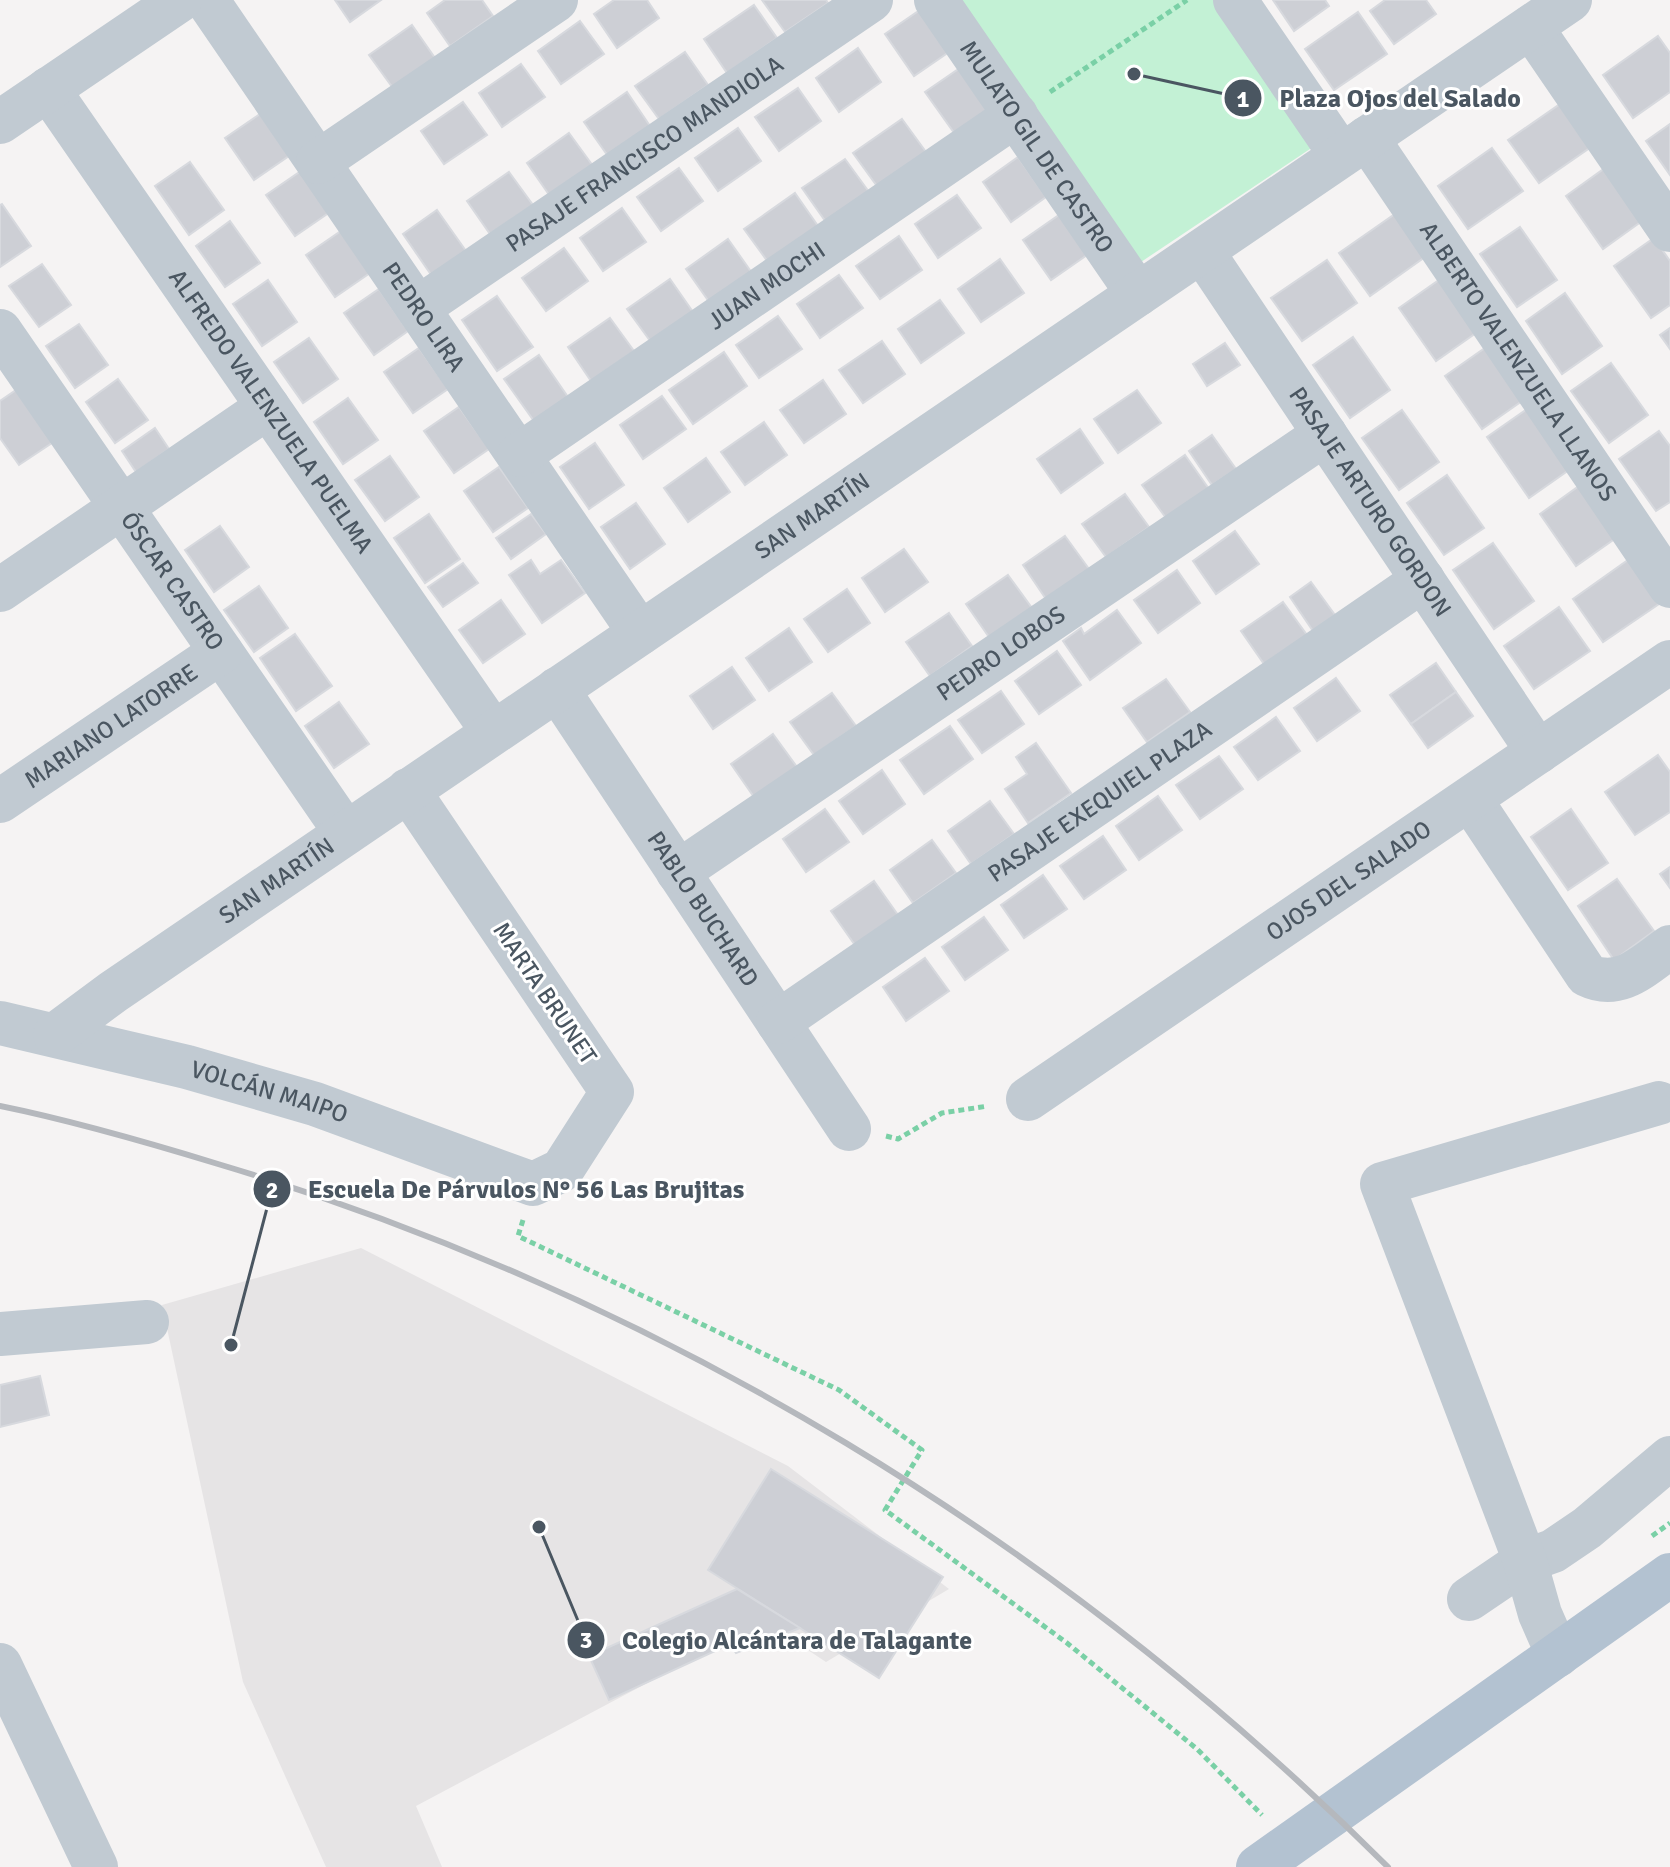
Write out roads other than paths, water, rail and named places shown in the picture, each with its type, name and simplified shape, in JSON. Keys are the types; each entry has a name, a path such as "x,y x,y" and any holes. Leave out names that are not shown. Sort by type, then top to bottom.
{"main road":[{"path":"1274,1856 1670,1575"}],"street":[{"path":"0,122 180,0"},
{"name":"PEDRO LIRA","path":"207,0 640,633"},
{"path":"318,162 556,0"},
{"name":"PASAJE FRANCISCO MANDIOLA","path":"418,308 871,0"},
{"name":"MULATO GIL DE CASTRO","path":"936,0 1138,294"},
{"name":"ALBERTO VALENZUELA LLANOS","path":"1235,0 1354,146 1670,586"},
{"name":"SAN MARTÍN","path":"55,1035 408,790 1570,0"},
{"path":"1531,27 1670,230"},
{"name":"ALFREDO VALENZUELA PUELMA","path":"48,89 493,732"},
{"name":"JUAN MOCHI","path":"519,455 1016,115"},
{"name":"PASAJE ARTURO GORDON","path":"1202,251 1538,752"},
{"name":"ÓSCAR CASTRO","path":"7,358 121,508 346,833"},
{"path":"0,590 268,407"},
{"name":"PEDRO LOBOS","path":"678,872 1325,434"},
{"name":"PASAJE EXEQUIEL PLAZA","path":"778,1022 1423,580"},
{"name":"MARIANO LATORRE","path":"0,801 221,652"},
{"name":"OJOS DEL SALADO","path":"1028,1099 1670,662"},
{"name":"PABLO BUCHARD","path":"557,689 849,1129"},
{"name":"MARTA BRUNET","path":"408,790 612,1092 562,1170 533,1184"},
{"path":"1470,799 1587,975 1599,980 1624,979 1670,947"},
{"name":"VOLCÁN MAIPO","path":"0,1023 187,1067 315,1104 533,1184"},
{"path":"1558,1655 1530,1587 1525,1561 1382,1184 1659,1103"},
{"path":"0,1334 147,1322"},
{"path":"1469,1599 1525,1561 1553,1551 1587,1528 1666,1461"},
{"path":"0,1665 96,1867"}],"railway":[{"path":"0,1106 164,1148 382,1219 541,1284 696,1359 846,1443 991,1537 1130,1639 1262,1749 1388,1867"}],"place":[{"name":"Plaza Ojos del Salado","path":"1134,74"},
{"name":"Escuela De Párvulos N° 56 Las Brujitas","path":"231,1345"},
{"name":"Colegio Alcántara de Talagante","path":"539,1527"}]}
